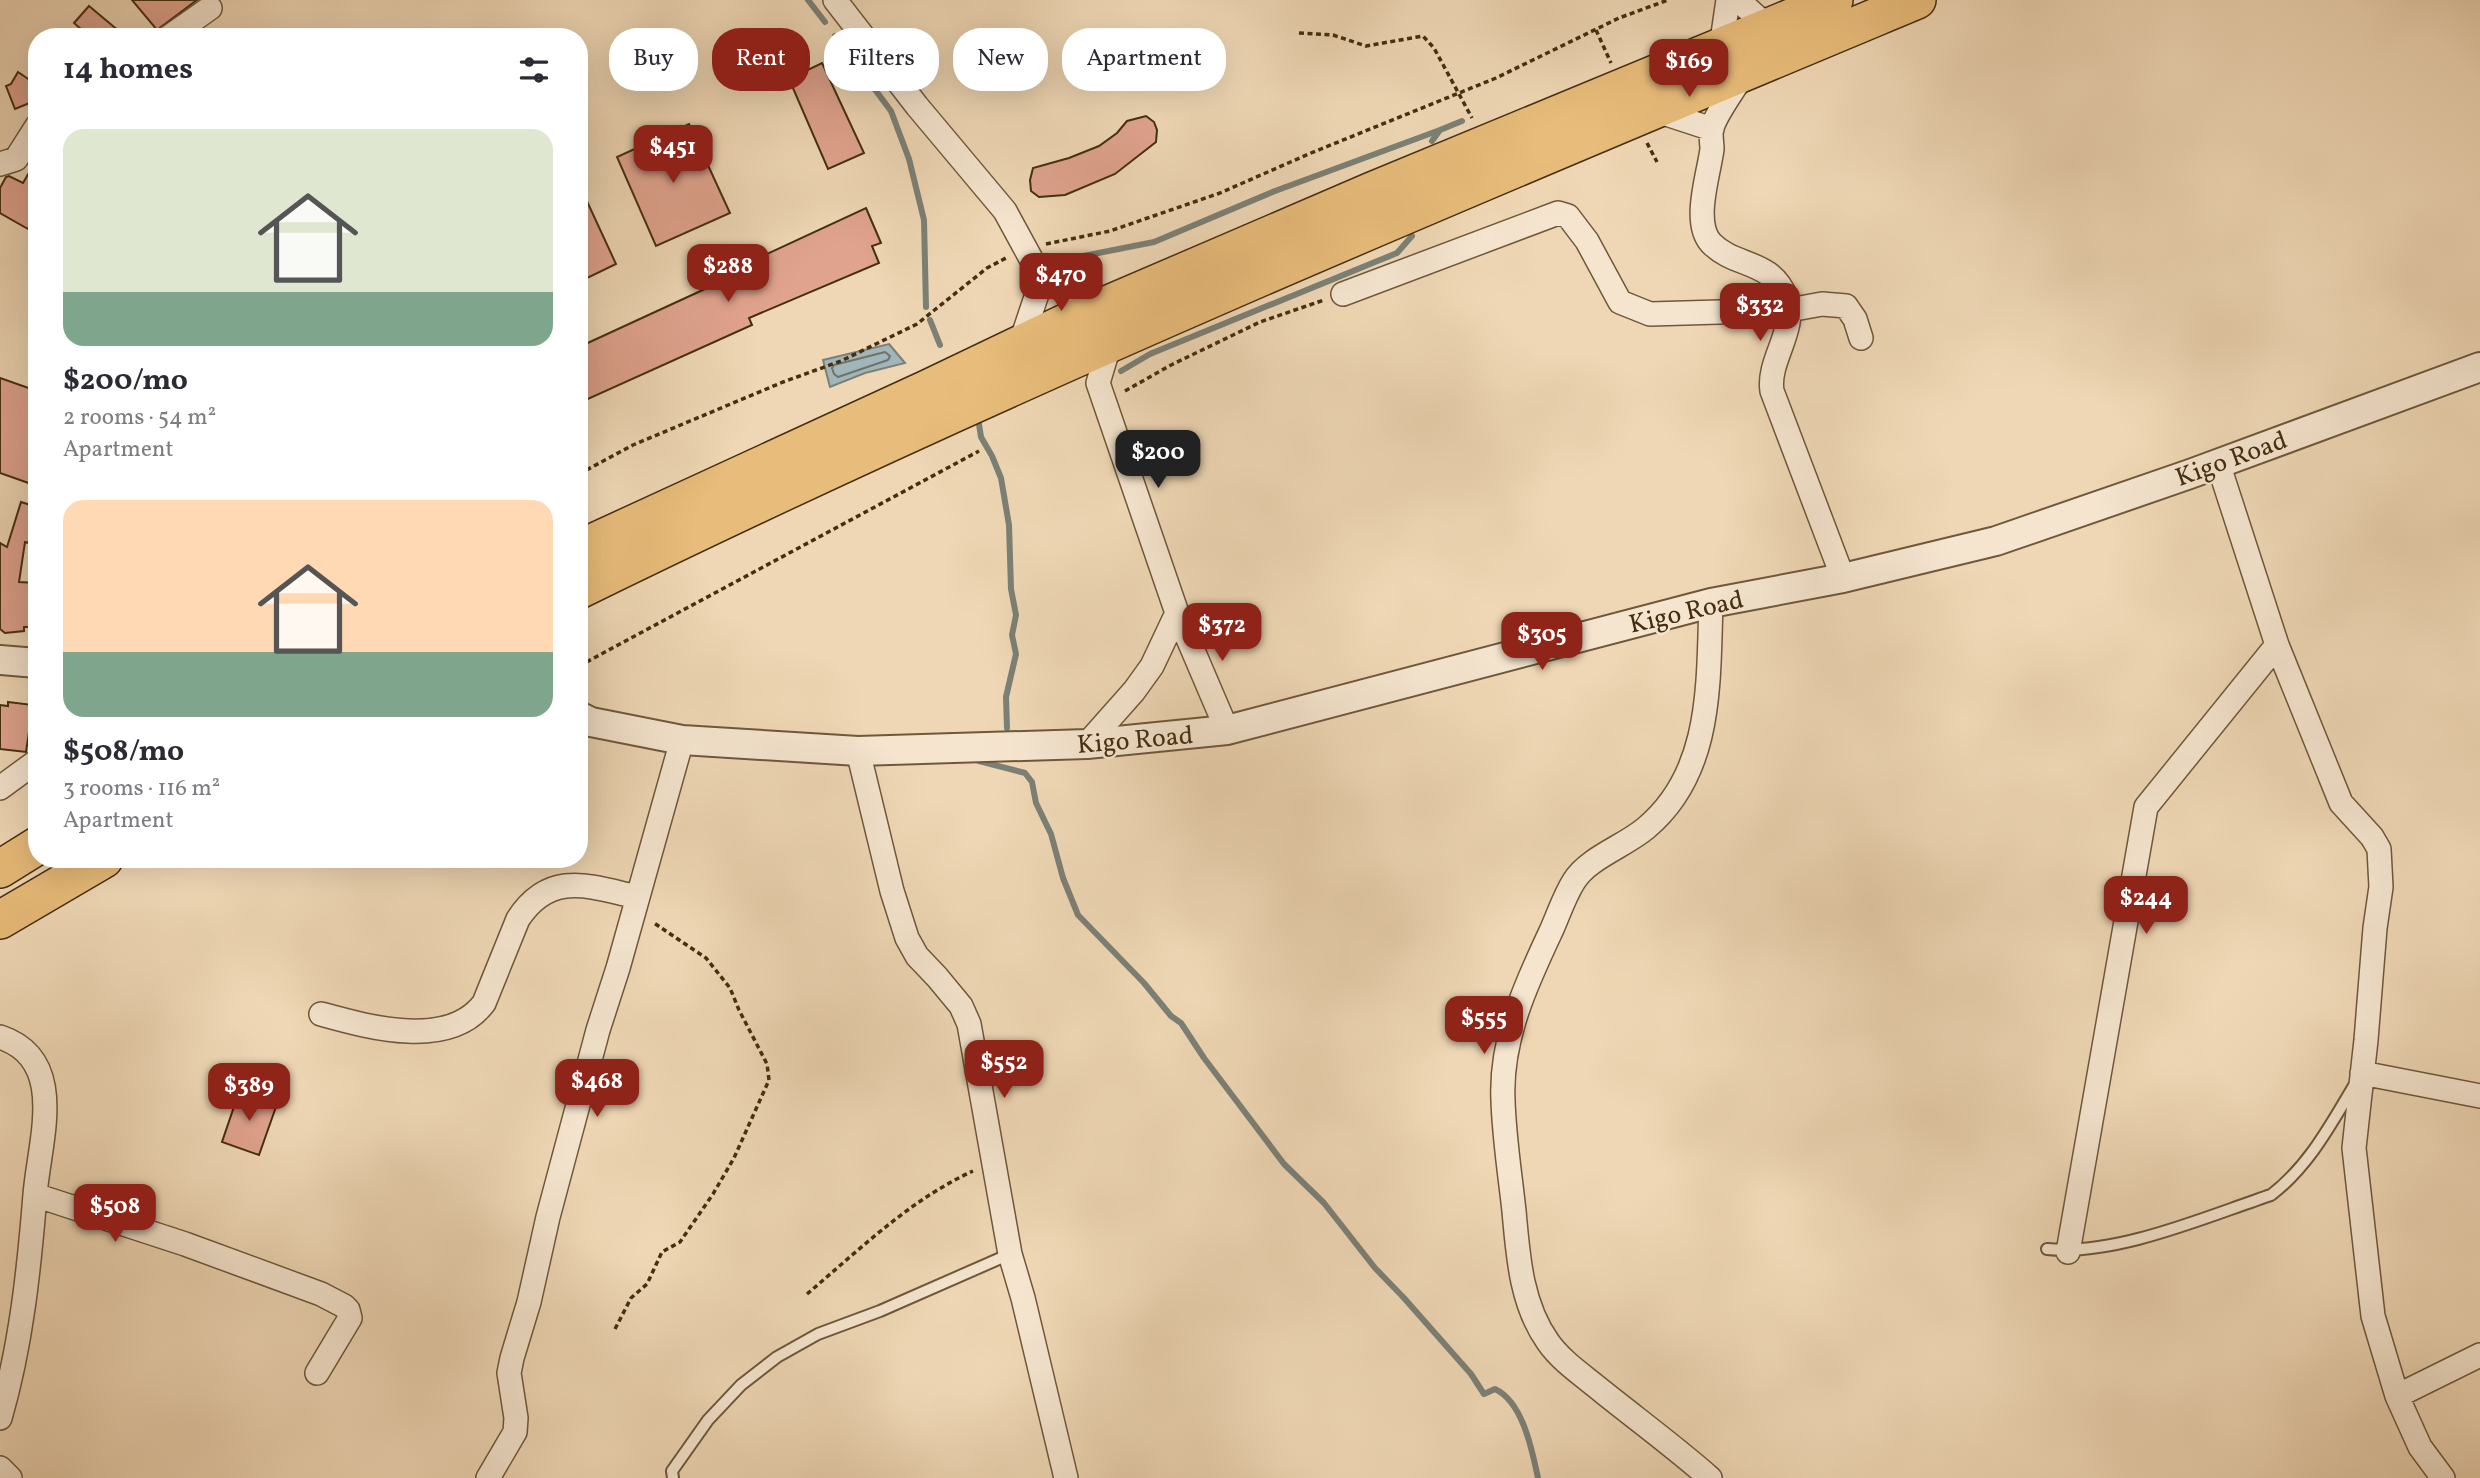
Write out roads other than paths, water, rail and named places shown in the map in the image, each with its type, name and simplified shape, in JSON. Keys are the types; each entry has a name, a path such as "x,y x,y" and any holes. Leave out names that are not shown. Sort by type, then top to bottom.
{"highway":[{"path":"590,584 673,543 1273,271 1650,126 1769,28 1834,0"},
{"path":"588,545 1100,308 1485,145 1917,0"},
{"path":"0,869 28,852"},
{"path":"0,920 89,868"}],"street":[{"path":"835,0 917,106 1005,211 1042,279 1100,308"},
{"path":"1728,0 1733,60 1712,128 1703,214 1706,234 1722,251 1775,278 1787,300 1789,310 1786,332 1771,378 1772,391 1843,578"},
{"path":"1738,0 1769,28"},
{"path":"182,28 210,8"},
{"path":"1650,126 1712,128"},
{"path":"0,164 16,159 28,140"},
{"path":"1343,294 1558,213 1568,216 1587,241 1620,302 1650,314 1789,310 1822,304 1846,306 1855,319 1861,338"},
{"path":"1020,345 1042,279"},
{"path":"1110,343 1102,393 1177,613 1227,730"},
{"path":"1064,364 1102,393"},
{"name":"Kigo Road","path":"588,720 682,740 858,751 1087,744 1227,730 1712,603 1843,578 1996,541 2480,367"},
{"path":"2218,463 2277,645 2342,803 2377,844 2381,859 2381,887 2354,1148 2373,1316 2397,1396 2420,1447 2443,1478"},
{"path":"1710,1478 1563,1359 1536,1324 1520,1270 1503,1099 1507,1045 1514,1021 1535,966 1574,880 1593,862 1632,840 1655,821 1688,776 1696,756 1708,701 1712,603"},
{"path":"1087,744 1134,691 1152,666 1177,613"},
{"path":"2057,1251 2146,807 2277,645"},
{"path":"0,660 28,662"},
{"path":"488,1478 515,1432 516,1418 509,1373 512,1358 529,1302 548,1217 598,1030 682,740"},
{"path":"858,751 892,891 907,938 917,956 961,1006 969,1024 1010,1254 1066,1478"},
{"path":"0,788 28,768"},
{"path":"321,1014 369,1027 405,1031 461,1023 476,1013 484,1003 518,919 545,890 571,885 590,886 635,905"},
{"path":"0,1037 32,1055 44,1084 44,1136 28,1272 13,1373 0,1419"},
{"path":"2362,1073 2480,1096"},
{"path":"35,1195 185,1244 321,1294 344,1306 350,1318 317,1373"},
{"path":"2397,1396 2480,1355"},
{"path":"0,1468 10,1478"}],"lane":[{"path":"2057,1251 2137,1239 2271,1195 2284,1185 2316,1149 2362,1073"},
{"path":"673,1478 672,1471 708,1420 741,1385 777,1357 818,1334 880,1311 1010,1254"}],"water":[{"path":"889,344 905,363 865,373 830,387 823,360"}],"waterway":[{"path":"808,0 825,22"},
{"path":"876,91 891,111 909,159 924,220 926,307"},
{"path":"1432,141 1440,130 1462,121"},
{"path":"1063,260 1154,242 1275,191 1440,130"},
{"path":"1121,371 1150,354 1397,253 1412,236"},
{"path":"930,320 940,345"},
{"path":"978,418 981,437 1001,478 1009,525 1011,589 1016,615 1012,635 1016,654 1006,697 1007,728"},
{"path":"979,756 979,761 1025,773 1032,782 1036,803 1051,834 1063,878 1078,915 1144,983 1171,1016 1181,1023 1284,1164 1324,1203 1375,1268 1471,1374 1484,1394 1495,1389 1513,1404 1525,1428 1538,1478"}]}
